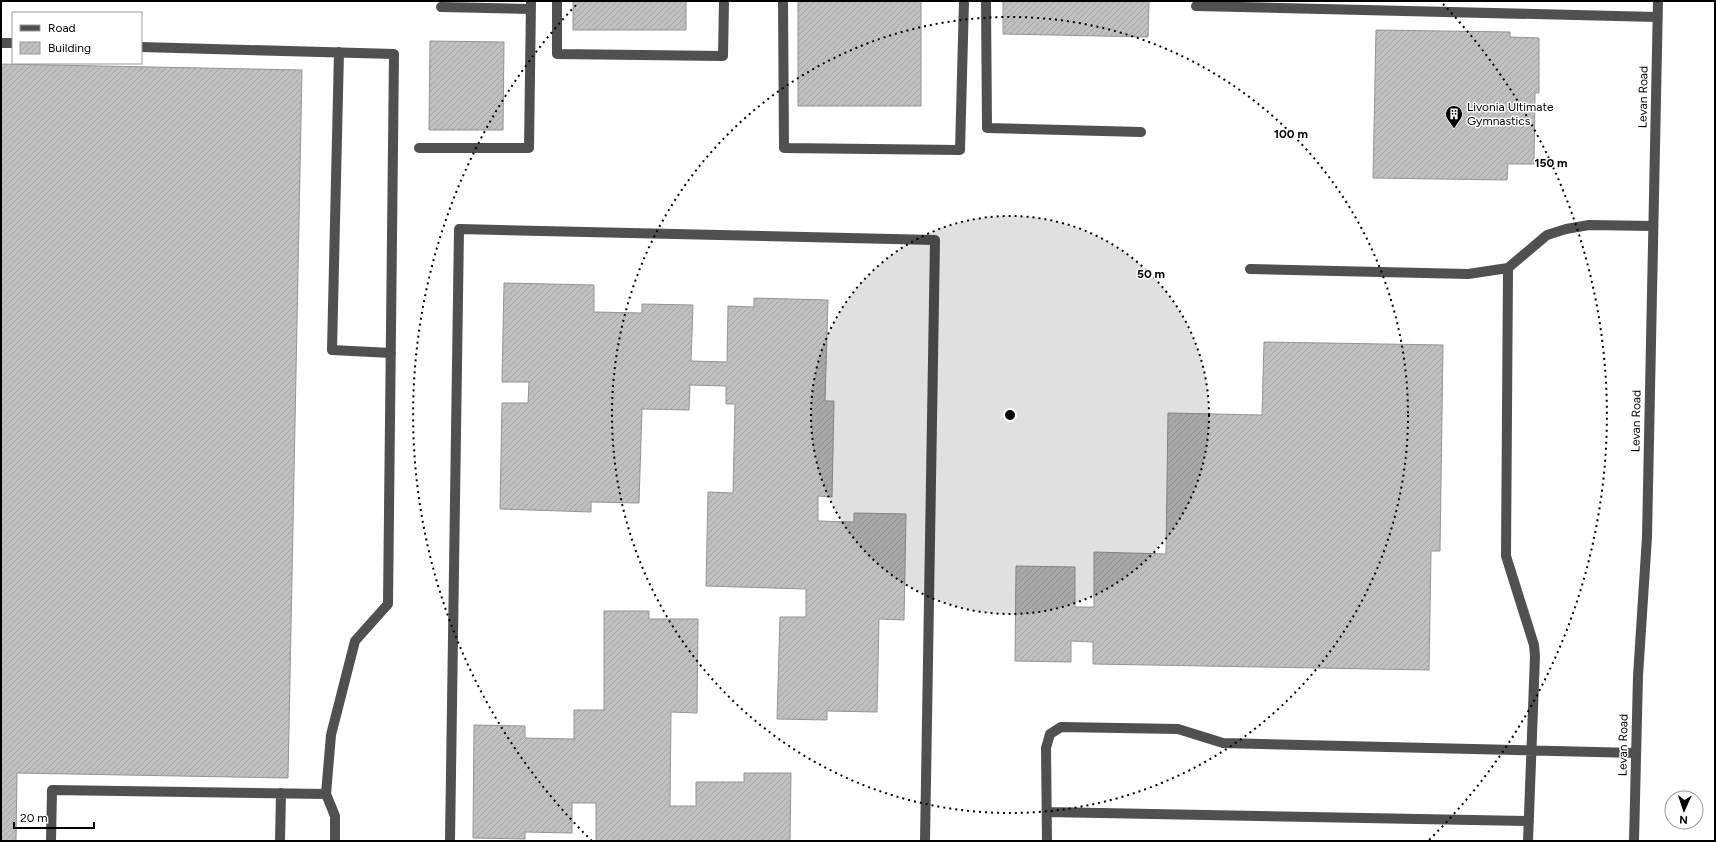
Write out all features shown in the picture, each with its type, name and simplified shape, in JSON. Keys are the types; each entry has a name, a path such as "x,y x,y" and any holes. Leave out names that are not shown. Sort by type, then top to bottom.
{"street":[{"path":"557,1 557,54 723,56 724,1"},
{"path":"784,1 784,148 960,150 964,1"},
{"path":"986,1 987,128 1141,132"},
{"name":"Levan Road","path":"1634,841 1638,676 1647,537 1658,1"},
{"path":"419,148 529,148 531,5 441,7"},
{"path":"1196,6 1657,17"},
{"path":"1,43 12,43"},
{"path":"142,47 394,54 388,604 355,641 330,735 326,794 335,816 335,841"},
{"path":"339,52 332,350 391,353"},
{"path":"1250,269 1468,274 1508,268 1548,235 1566,228 1589,225 1653,226"},
{"path":"450,841 459,229 935,240 925,841"},
{"path":"1508,268 1506,556 1534,646 1535,656 1528,841"},
{"path":"1047,841 1046,748 1050,734 1061,727 1178,729 1223,743 1636,753"},
{"path":"51,841 52,790 326,794"},
{"path":"280,841 281,793"},
{"path":"1047,812 1529,821"}],"building":[{"path":"573,1 686,1 686,30 573,30"},
{"path":"798,1 921,1 921,106 798,106"},
{"path":"1003,1 1149,1 1148,37 1003,34"},
{"name":"Livonia Ultimate Gymnastics","path":"1376,30 1510,32 1510,37 1539,38 1539,93 1535,93 1534,164 1508,164 1507,180 1373,178"},
{"path":"430,41 504,42 503,130 429,130"},
{"path":"1,64 302,70 288,778 17,773 16,841 1,841"},
{"path":"504,283 594,285 594,312 642,313 642,304 693,305 691,361 727,362 728,306 754,307 754,298 828,300 825,401 834,401 832,497 818,496 818,521 854,522 854,513 906,514 904,620 879,619 877,712 827,711 827,720 777,719 780,617 806,617 806,589 706,586 708,492 733,493 735,404 726,404 726,386 690,385 689,410 642,409 639,503 591,502 591,512 500,509 502,403 528,403 529,382 502,382"},
{"path":"1264,342 1443,345 1440,551 1431,551 1429,670 1093,664 1093,642 1071,641 1071,662 1015,661 1016,566 1075,567 1075,607 1094,607 1094,552 1166,554 1168,413 1262,415"},
{"path":"604,611 649,611 649,619 698,619 697,713 671,712 670,806 696,806 696,782 744,782 744,773 791,773 790,841 596,841 596,803 572,803 572,833 525,832 525,839 473,838 474,725 525,726 525,738 574,739 574,710 604,710"}],"place":[{"name":"Livonia Ultimate Gymnastics","path":"1454,129"}]}
